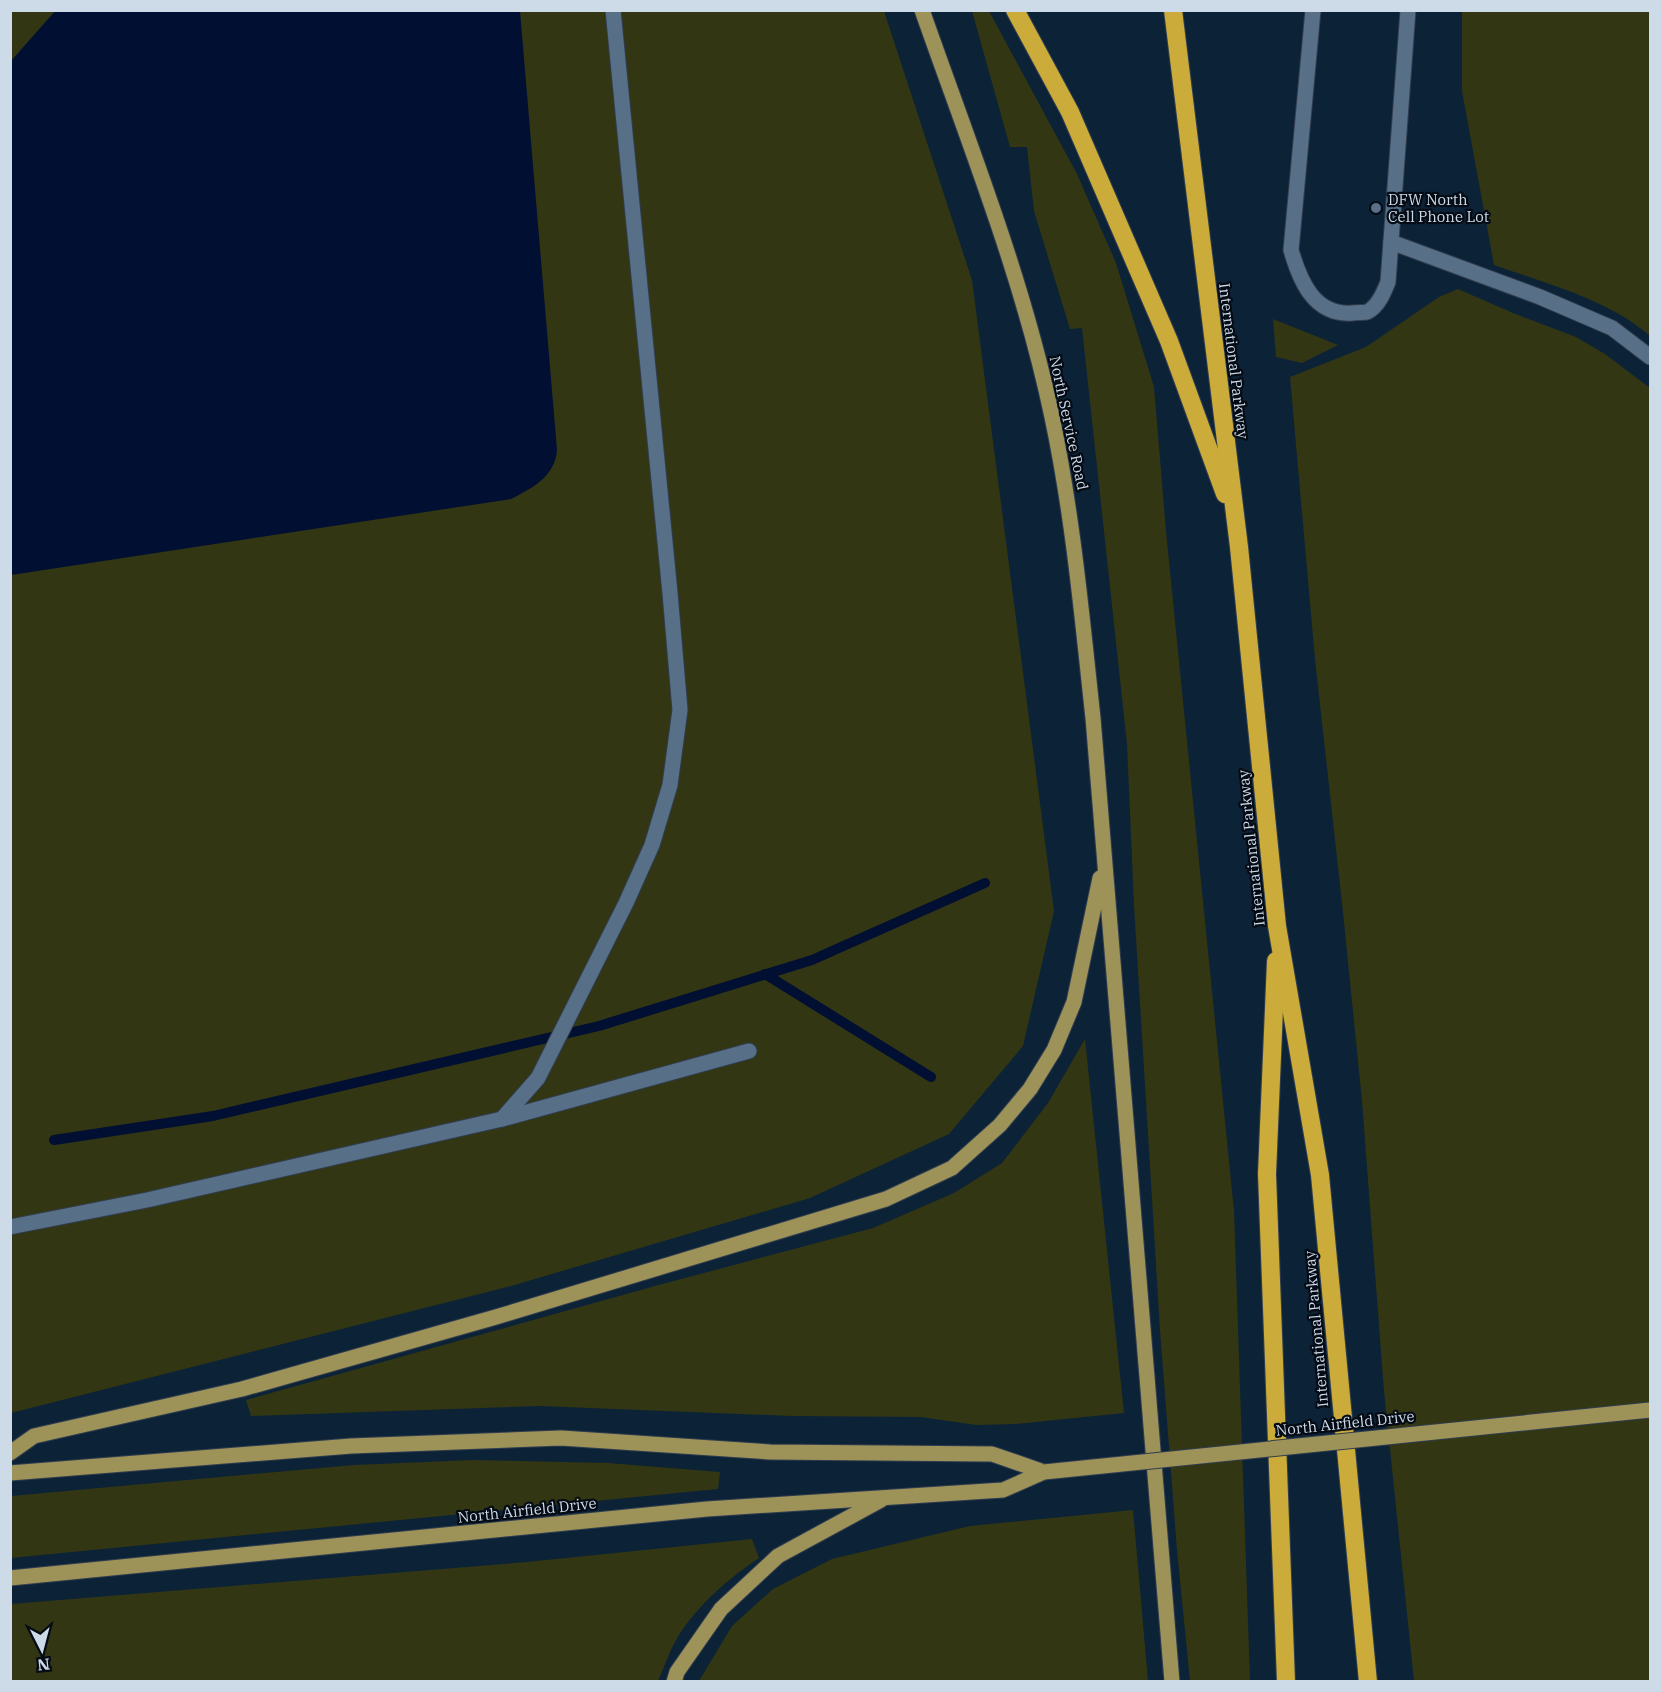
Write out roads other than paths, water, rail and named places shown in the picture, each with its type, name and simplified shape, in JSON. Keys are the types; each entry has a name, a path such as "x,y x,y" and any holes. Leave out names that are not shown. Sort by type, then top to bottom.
{"highway":[{"path":"1015,10 1070,112 1170,341 1236,524"},
{"name":"International Parkway","path":"1173,10 1236,524 1277,926 1320,1175 1368,1682"},
{"path":"1277,926 1266,1174 1286,1682"}],"main road":[{"name":"North Service Road","path":"922,10 1009,258 1052,416 1076,563 1093,718 1173,1682"},
{"path":"10,1453 34,1436 242,1389 554,1300 886,1199 952,1168 1000,1125 1030,1089 1054,1050 1074,1002 1104,860"},
{"name":"North Airfield Drive","path":"10,1578 707,1509 1003,1490 1044,1472 1650,1410"},
{"name":"North Airfield Drive","path":"10,1473 351,1446 561,1438 770,1452 992,1454 1044,1472"},
{"path":"674,1682 677,1672 721,1609 778,1556 885,1497"}],"lane":[{"path":"502,1119 538,1078 626,903 652,845 670,785 680,710 613,10"},
{"path":"1313,10 1291,250 1299,276 1312,296 1326,309 1346,313 1367,312 1382,297 1388,282 1408,10"},
{"path":"1391,242 1540,297 1612,328 1650,357"},
{"path":"10,1227 147,1200 502,1119 749,1051"}],"water":[{"path":"56,10 520,11 557,450 552,467 547,474 535,486 511,499 11,575 11,61"}],"waterway":[{"path":"54,1140 213,1116 599,1026 812,960 985,883"},
{"path":"765,974 931,1077"}],"place":[{"name":"DFW North Cell Phone Lot","path":"1376,208"}]}
